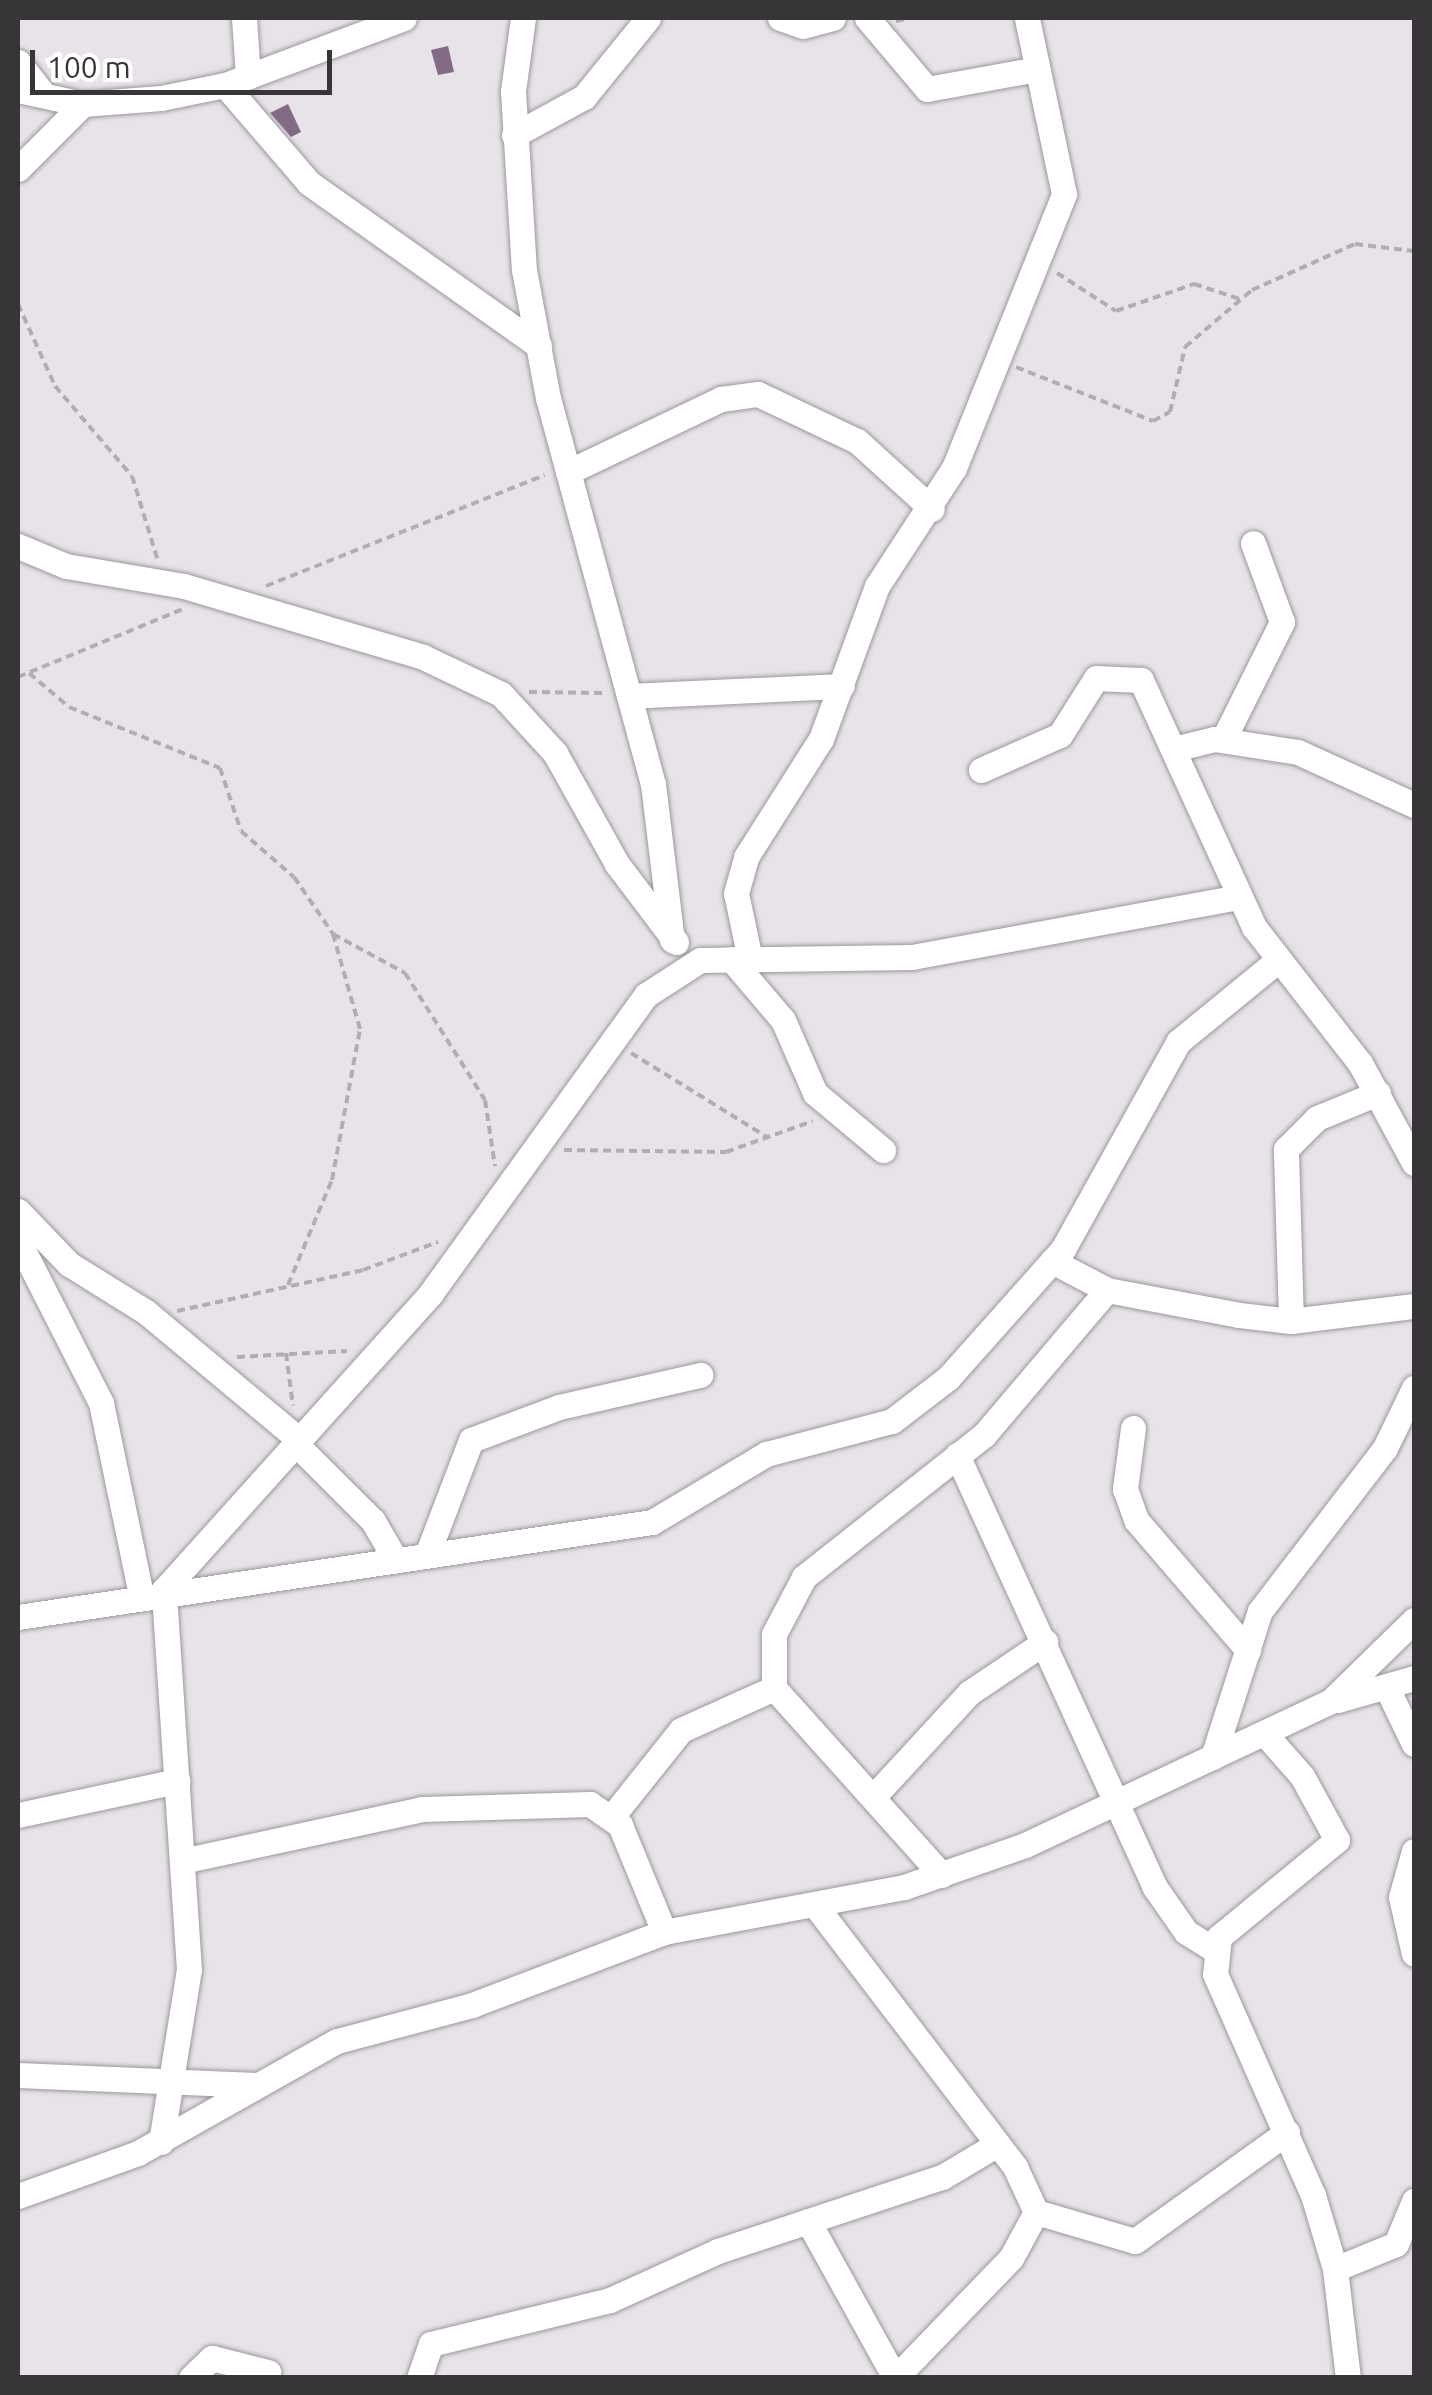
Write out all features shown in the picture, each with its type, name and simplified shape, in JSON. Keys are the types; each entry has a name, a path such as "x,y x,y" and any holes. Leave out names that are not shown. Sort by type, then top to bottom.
{"street":[{"path":"244,18 236,81 309,184 538,346"},
{"path":"18,90 83,104 236,81 404,18"},
{"path":"524,18 514,135 538,346 653,784 669,936 656,986"},
{"path":"514,135 584,97 648,18"},
{"path":"780,18 803,26 833,18"},
{"path":"868,18 927,88 1037,69"},
{"path":"884,1150 829,1110 783,1020 740,959 740,871 842,686 877,586 932,509 1004,358 1036,261 1064,194 1026,18"},
{"path":"18,62 44,95"},
{"path":"18,169 83,104"},
{"path":"568,469 721,400 758,394 857,441 932,509"},
{"path":"1224,740 1282,622 1253,543"},
{"path":"18,546 66,566 168,583 423,657 501,694 555,753 669,936 700,960"},
{"path":"981,770 1060,735 1096,678 1116,672 1150,691 1178,748 1238,897 1277,961 1378,1093 1414,1163"},
{"path":"629,696 842,686"},
{"path":"1178,748 1224,740 1298,752 1414,805"},
{"path":"152,1592 295,1439 486,1224 614,1036 656,986 700,960 912,957 1238,897"},
{"path":"18,1617 152,1592 652,1522 766,1454 892,1422 948,1378 1052,1262 1168,1056 1204,1014 1277,961"},
{"path":"1291,1321 1286,1149 1318,1118 1378,1093"},
{"path":"18,1211 70,1264 154,1318 295,1439 374,1521 395,1560"},
{"path":"18,1240 101,1403 152,1592 177,1781 189,1970 161,2142"},
{"path":"1052,1262 1106,1290 1291,1321 1414,1306"},
{"path":"942,1875 875,1795 774,1688 774,1634 804,1577 958,1455 1106,1290"},
{"path":"427,1555 471,1440 558,1407 700,1375"},
{"path":"1213,1757 1260,1611 1384,1448 1414,1388"},
{"path":"1133,1428 1124,1470 1136,1520 1248,1650"},
{"path":"958,1455 1122,1805 1162,1900 1215,1950"},
{"path":"1331,1701 1414,1620"},
{"path":"875,1795 969,1693 1045,1642"},
{"path":"18,2196 161,2142 256,2084 337,2041 472,2005 664,1932 942,1875 1122,1805 1331,1701 1404,1686 1414,1744"},
{"path":"614,1814 673,1736 774,1688"},
{"path":"1264,1732 1302,1776 1337,1840 1231,1925 1215,1950 1215,1974 1287,2132 1336,2269 1348,2378"},
{"path":"18,1815 177,1781"},
{"path":"182,1861 422,1809 590,1804 614,1814 664,1932"},
{"path":"1414,1852 1401,1897 1414,1954"},
{"path":"815,1904 996,2145 1036,2212 1135,2240 1287,2132"},
{"path":"18,2075 174,2076 256,2084"},
{"path":"418,2378 431,2344 610,2300 808,2221 942,2176 996,2145"},
{"path":"1336,2269 1396,2244 1414,2201"},
{"path":"808,2221 895,2378 1012,2258 1036,2212"},
{"path":"191,2378 212,2358 268,2372"}],"path":[{"path":"1004,358 1036,381 1153,421 1170,412 1185,348 1240,299 1355,244 1414,251"},
{"path":"1036,261 1107,310 1163,302 1194,284 1240,299"},
{"path":"18,304 55,386 132,476 168,583"},
{"path":"18,677 568,469"},
{"path":"28,673 69,707 220,768 241,831 294,877 333,934 357,1047 332,1180 288,1285"},
{"path":"501,694 629,696"},
{"path":"333,934 398,966 464,1060 490,1114 505,1199"},
{"path":"614,1036 767,1138"},
{"path":"539,1150 710,1154 767,1138 829,1110"},
{"path":"154,1318 363,1270 486,1224"},
{"path":"194,1352 371,1355"},
{"path":"286,1353 295,1439"}],"building":[{"path":"448,46 454,72 438,75 431,50"},
{"path":"288,104 301,132 291,137 270,113"}]}
